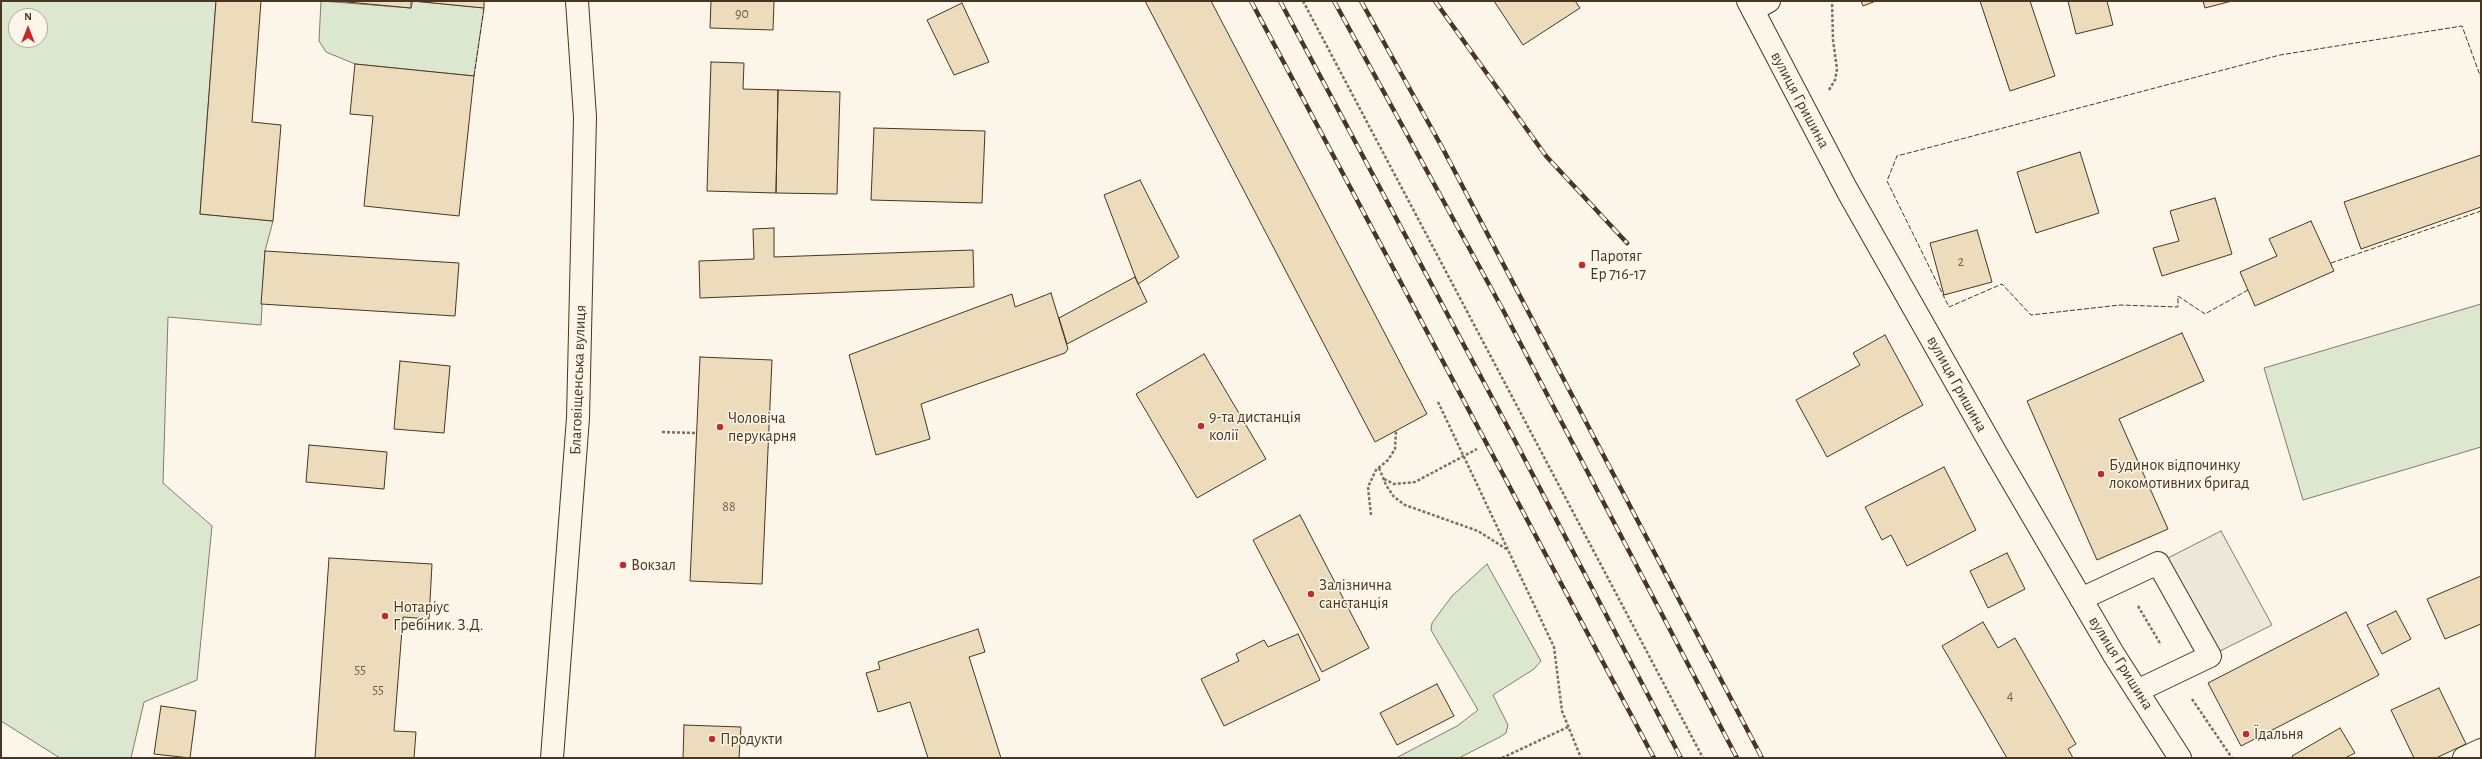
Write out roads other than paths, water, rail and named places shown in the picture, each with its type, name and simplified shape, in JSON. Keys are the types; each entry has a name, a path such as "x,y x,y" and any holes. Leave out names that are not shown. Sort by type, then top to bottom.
{"main road":[{"name":"Благовіщенська вулиця","path":"552,758 578,410 584,117 577,1"},
{"name":"вулиця Гришина","path":"1757,4 1847,190 1997,455 2081,599 2180,758"},
{"path":"2081,599 2158,563 2210,656 2137,691"},
{"path":"2464,758 2481,750"}],"railway":[{"path":"1251,1 1654,758"},
{"path":"1280,1 1512,435 1681,758"},
{"path":"1334,1 1503,310 1737,758"},
{"path":"1361,1 1443,149 1762,758"},
{"path":"1435,1 1546,156 1627,243"}],"place":[{"name":"Паротяг Ер 716-17","path":"1582,265"},
{"name":"9-та дистанція колії","path":"1201,426"},
{"name":"Чоловіча перукарня","path":"720,427"},
{"name":"Будинок відпочинку локомотивних бригад","path":"2101,474"},
{"name":"Вокзал","path":"623,565"},
{"name":"Залізнична санстанція","path":"1311,594"},
{"name":"Нотаріус Гребіник. З.Д.","path":"385,616"},
{"name":"Їдальня","path":"2246,734"},
{"name":"Продукти","path":"712,739"}]}
